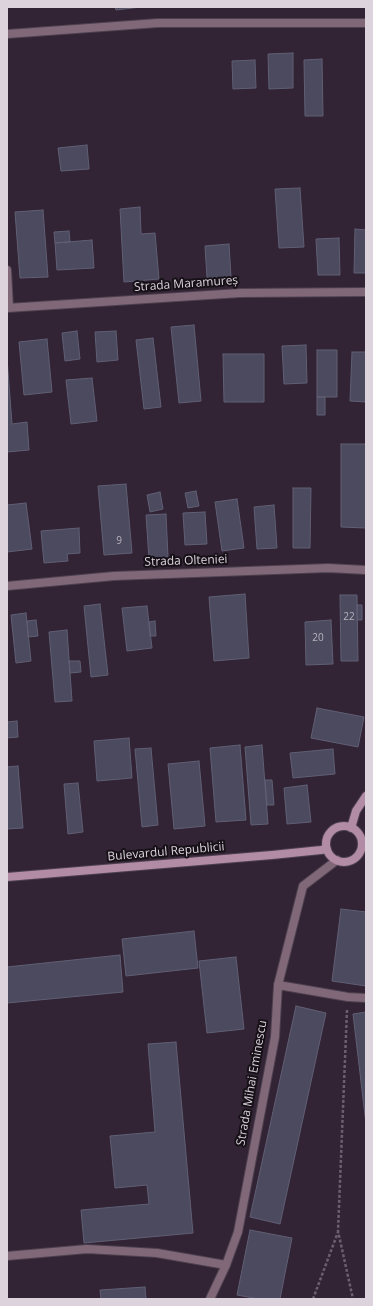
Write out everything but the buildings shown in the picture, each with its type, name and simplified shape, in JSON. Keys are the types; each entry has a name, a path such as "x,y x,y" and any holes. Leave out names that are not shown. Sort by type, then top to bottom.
{"main road":[{"path":"351,828 356,812 366,796"},
{"path":"340,827 351,828 360,835 364,847 353,860 348,862 337,860 332,858 327,848 328,838 331,833 340,827"},
{"name":"Bulevardul Republicii","path":"7,877 272,855 321,850 327,848"}],"street":[{"path":"7,34 158,23 366,23"},
{"path":"7,270 8,308"},
{"name":"Strada Maramureș","path":"8,308 240,292 366,292"},
{"name":"Strada Olteniei","path":"7,586 114,576 328,568 366,570"},
{"name":"Strada Mihai Eminescu","path":"210,1299 226,1265 238,1232 274,1037 278,985 303,886 337,860"},
{"path":"278,985 348,997 366,998"},
{"path":"7,1256 86,1249 157,1253 226,1265"}],"path":[{"path":"348,997 338,1231 353,1299"},
{"path":"313,1299 338,1231"}]}
